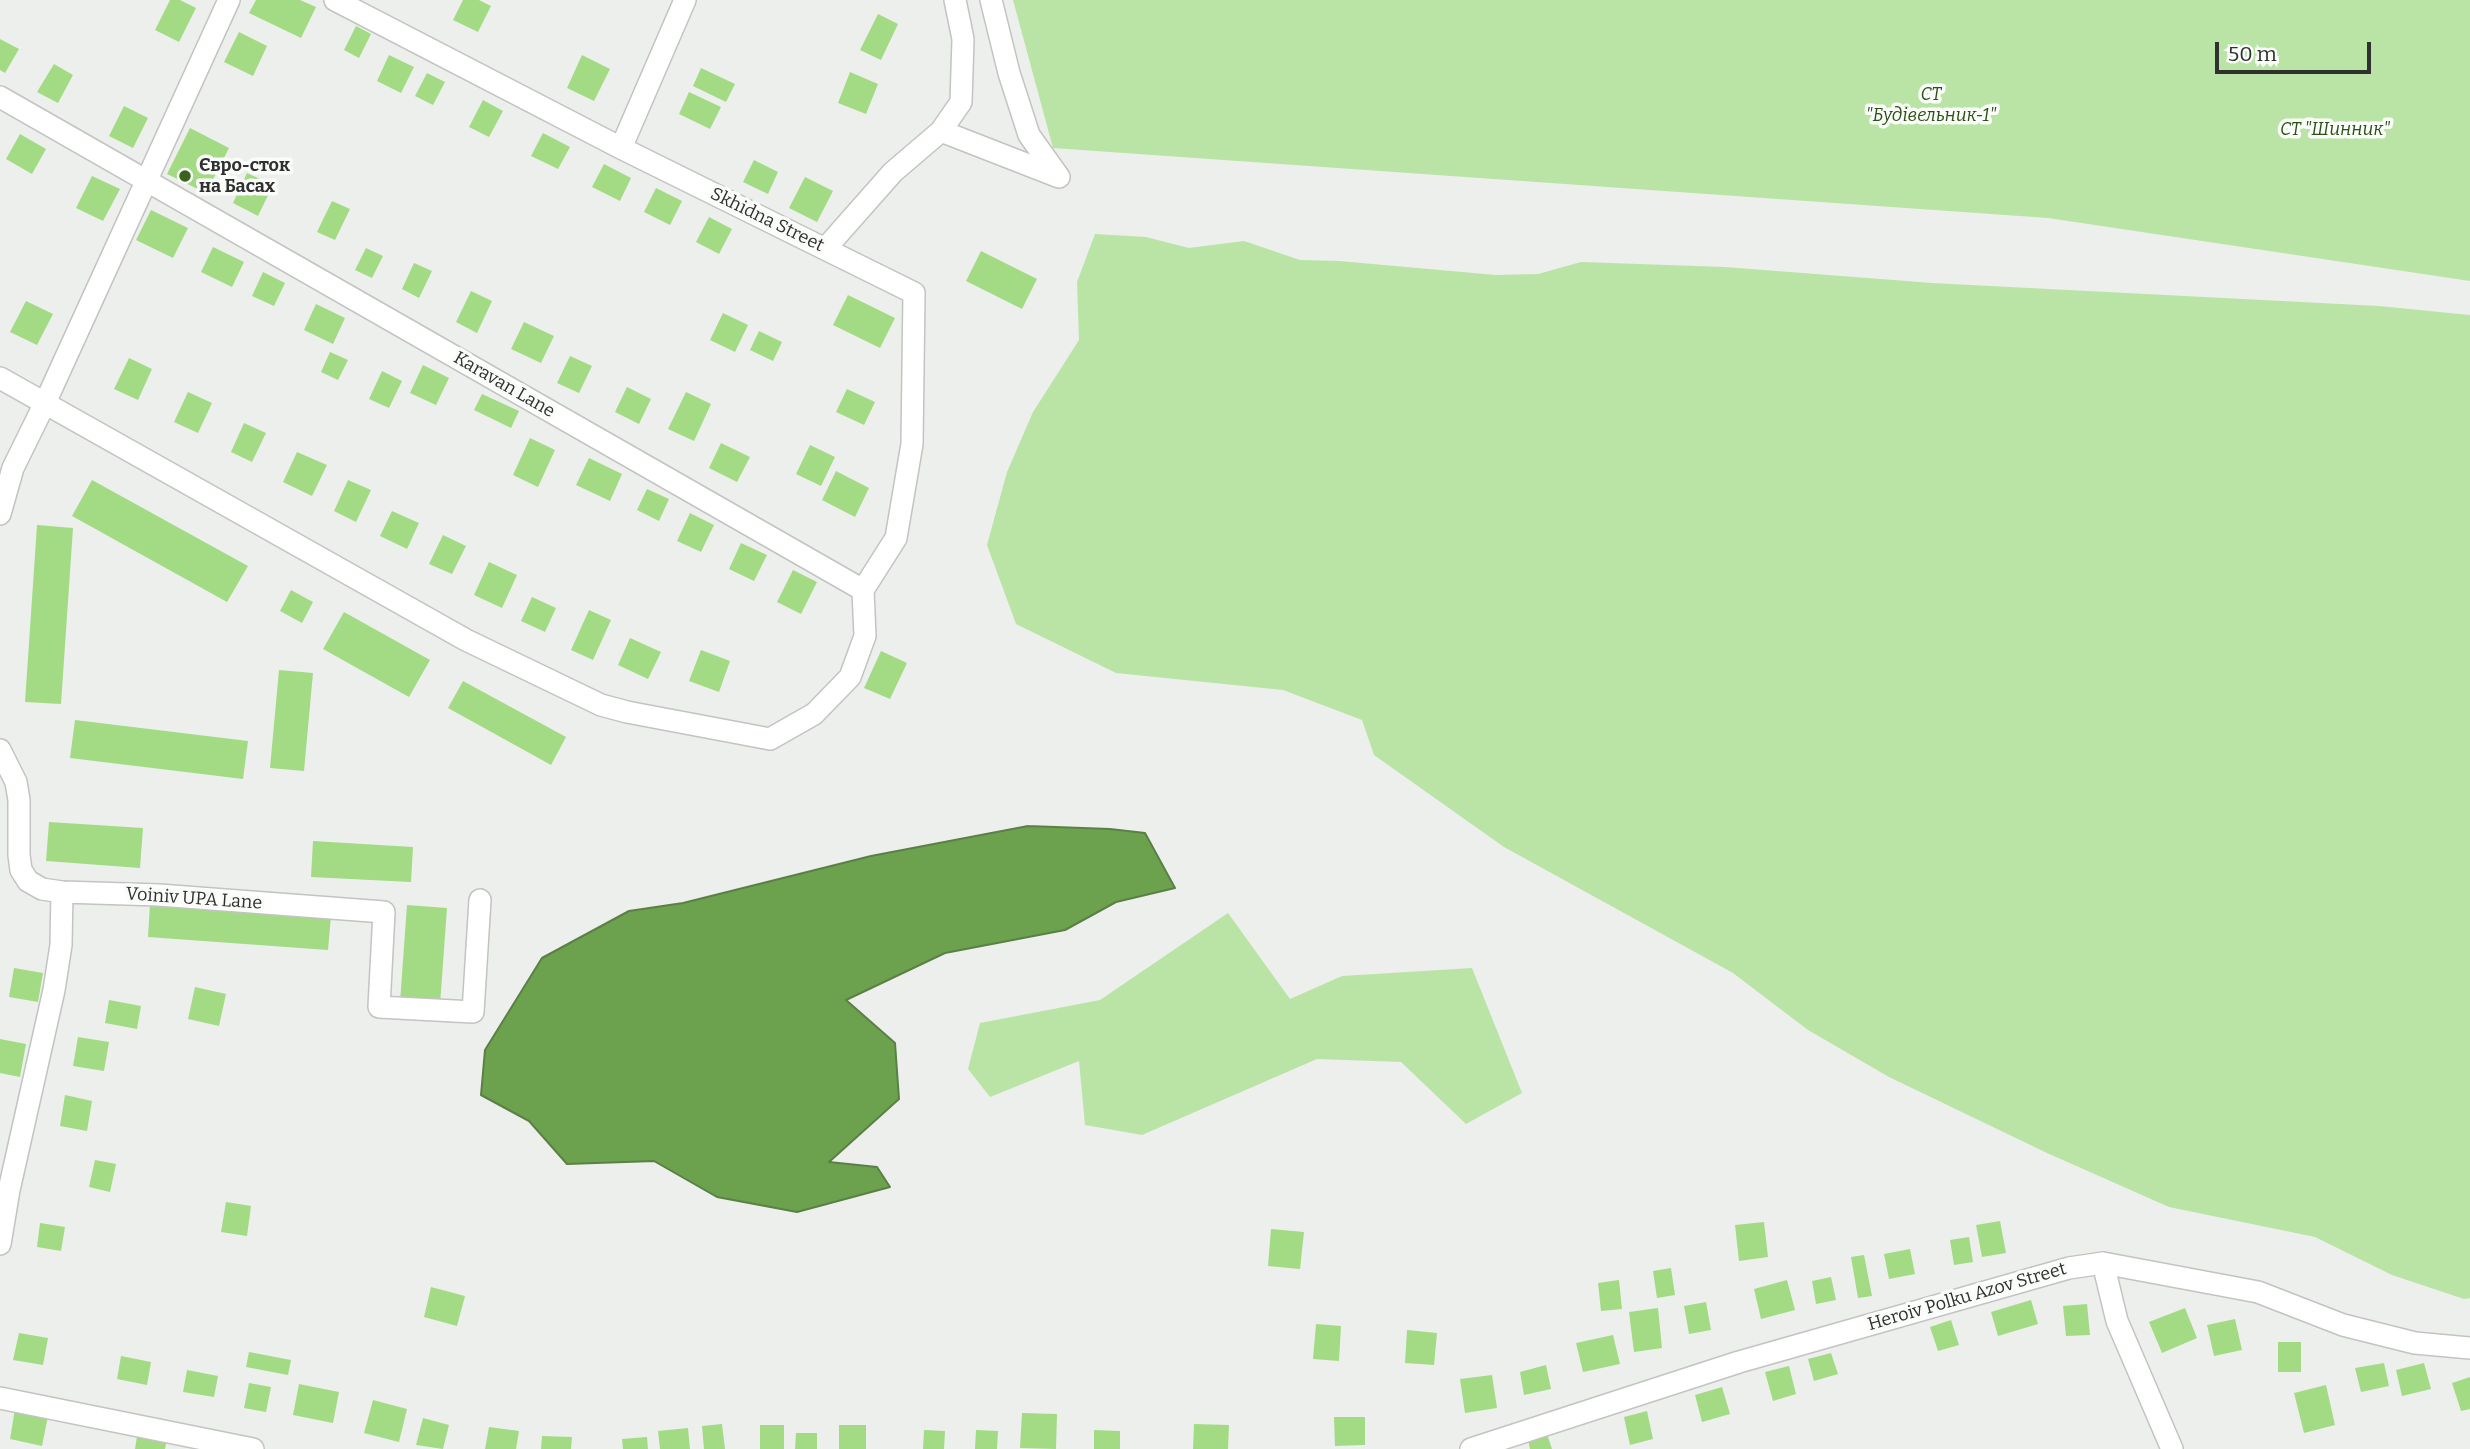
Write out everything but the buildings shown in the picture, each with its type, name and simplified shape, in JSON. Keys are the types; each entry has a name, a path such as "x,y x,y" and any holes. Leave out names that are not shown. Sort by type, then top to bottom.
{"street":[{"path":"0,514 13,468 45,404 229,0"},
{"name":"Skhidna Street","path":"335,0 621,148 914,293 910,458 896,538 863,590"},
{"path":"621,148 685,0"},
{"path":"825,249 893,172 941,131 961,102 963,39 955,0"},
{"path":"941,131 1059,177 1029,135 1009,73 991,0"},
{"name":"Karavan Lane","path":"0,97 863,590"},
{"path":"0,377 466,640 601,705 627,712 770,739 814,714 850,677 865,636 863,590"},
{"path":"0,750 16,782 21,870 28,881 42,889 62,892 61,945 54,990 9,1190 0,1244"},
{"name":"Voiniv UPA Lane","path":"62,892 159,895 384,912 379,1007 473,1012 480,900"},
{"path":"2103,1263 2117,1321 2172,1449"},
{"name":"Heroiv Polku Azov Street","path":"1471,1449 1740,1362 2069,1268 2103,1263 2258,1292 2343,1325 2415,1343 2470,1349"},
{"path":"0,1398 253,1449"}],"green space":[{"name":"СТ \"Будівельник-1\"","path":"1013,0 2470,0 2470,281 2048,218 1053,148"},
{"path":"1095,234 1146,237 1189,248 1244,241 1300,260 1496,275 1538,274 1581,262 1725,267 1932,283 2379,306 2470,315 2470,1298 2464,1299 2392,1275 2315,1237 2169,1207 2047,1153 1889,1077 1808,1030 1733,973 1504,847 1374,755 1362,720 1283,690 1116,673 1016,624 987,545 1007,472 1033,412 1079,340 1077,282"},
{"path":"1228,913 1290,999 1342,976 1472,968 1522,1093 1466,1124 1401,1062 1317,1059 1142,1135 1085,1125 1079,1061 990,1097 968,1069 980,1023 1100,1000"}],"shaded area":[{"path":"1028,826 1145,833 1175,888 1116,902 1065,930 945,953 846,1000 895,1043 899,1099 829,1162 877,1167 890,1187 797,1212 717,1197 654,1161 567,1164 529,1121 481,1095 485,1050 542,958 629,911 683,903 871,856"}],"place":[{"name":"Євро-сток на Басах","path":"185,176"}],"park label":[{"name":"СТ \"Шинник\"","path":"2335,130"}]}
